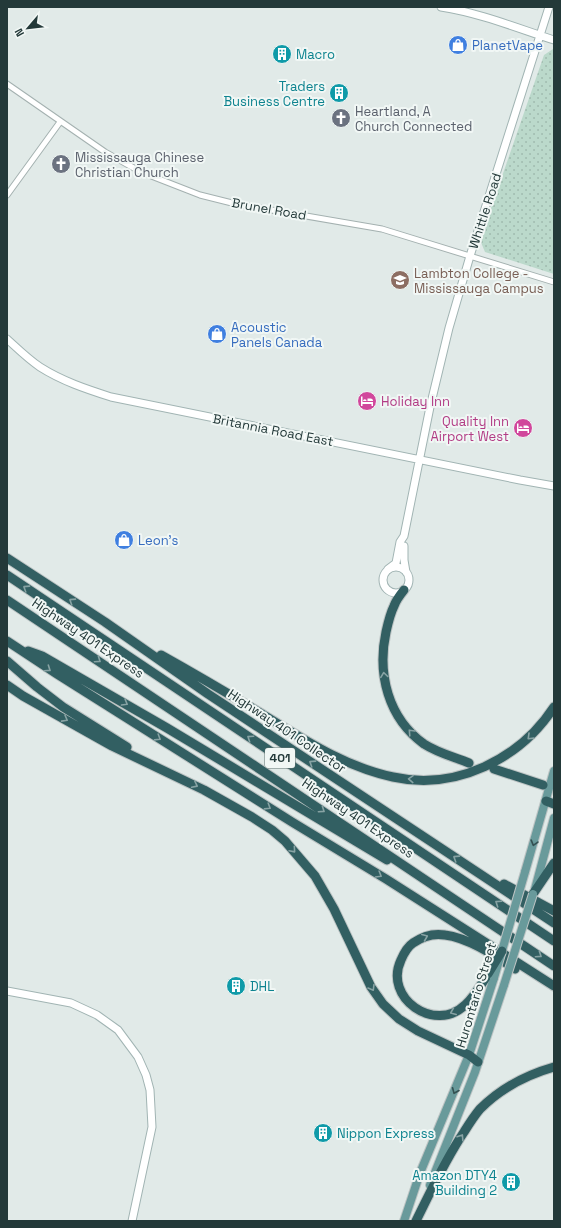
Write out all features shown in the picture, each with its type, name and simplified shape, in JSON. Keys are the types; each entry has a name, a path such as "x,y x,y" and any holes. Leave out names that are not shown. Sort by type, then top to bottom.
{"highway":[{"name":"Highway 401 Collector","path":"7,558 104,622 214,698 554,923"},
{"name":"Highway 401 Express","path":"7,575 554,941"},
{"path":"404,590 391,612 385,637 383,654 384,678 390,699 402,722 416,737 438,752 469,763"},
{"name":"Highway 401 Express","path":"7,600 554,966"},
{"path":"104,622 320,748 360,767 393,778 417,780 441,779 464,774 490,765 523,743 542,724 554,706"},
{"path":"7,641 292,822 386,879 554,988"},
{"path":"16,647 42,656 167,728 471,910"},
{"path":"7,661 63,707 160,768"},
{"path":"7,685 23,696 112,746 204,790 272,830 285,841 319,882 334,909 372,987 383,1004 399,1019 418,1031 469,1055 478,1062"},
{"path":"494,769 543,785"},
{"path":"533,894 540,881 554,863"},
{"path":"488,880 500,882 554,911"},
{"path":"502,951 491,976 464,1006 454,1013 433,1016 421,1012 410,1005 399,989 397,979 399,963 410,945 430,934 445,935 470,943 492,955 536,981 554,988"},
{"path":"415,1221 452,1150 479,1110 518,1080 531,1074 554,1067"}],"main road":[{"name":"Hurontario Street","path":"502,951 525,872 550,802 554,771"},
{"path":"540,881 554,818"},
{"name":"Hurontario Street","path":"415,1221 478,1062 533,894"},
{"name":"Hurontario Street","path":"404,1221 420,1173 469,1055 491,976"}],"street":[{"path":"441,7 470,13 554,40"},
{"name":"Whittle Road","path":"406,572 404,560 404,536 441,358 470,256 549,7"},
{"name":"Brunel Road","path":"7,84 105,152 141,172 200,195 236,204 382,229 554,282"},
{"path":"7,194 60,122"},
{"name":"Britannia Road East","path":"7,339 39,366 54,375 80,387 111,397 513,479 554,486"},
{"name":"Whittle Road","path":"388,569 396,563 400,542 404,536"},
{"path":"398,567 406,572 409,583 404,590 393,593 385,588 383,579 388,569 398,567"},
{"path":"7,991 71,1003 97,1015 118,1030 138,1057 146,1075 150,1090 152,1127 132,1221"}],"green space":[{"path":"553,49 554,274 485,252 480,240 544,55"}],"place":[{"name":"PlanetVape","path":"458,45"},
{"name":"Macro","path":"282,54"},
{"name":"Traders Business Centre","path":"339,93"},
{"name":"Heartland, A Church Connected","path":"341,118"},
{"name":"Mississauga Chinese Christian Church","path":"61,164"},
{"name":"Lambton College - Mississauga Campus","path":"400,280"},
{"name":"Acoustic Panels Canada","path":"217,334"},
{"name":"Holiday Inn","path":"367,401"},
{"name":"Quality Inn Airport West","path":"523,428"},
{"name":"Leon's","path":"124,540"},
{"name":"DHL","path":"236,986"},
{"name":"Nippon Express","path":"323,1133"},
{"name":"Amazon DTY4 Building 2","path":"511,1182"}]}
